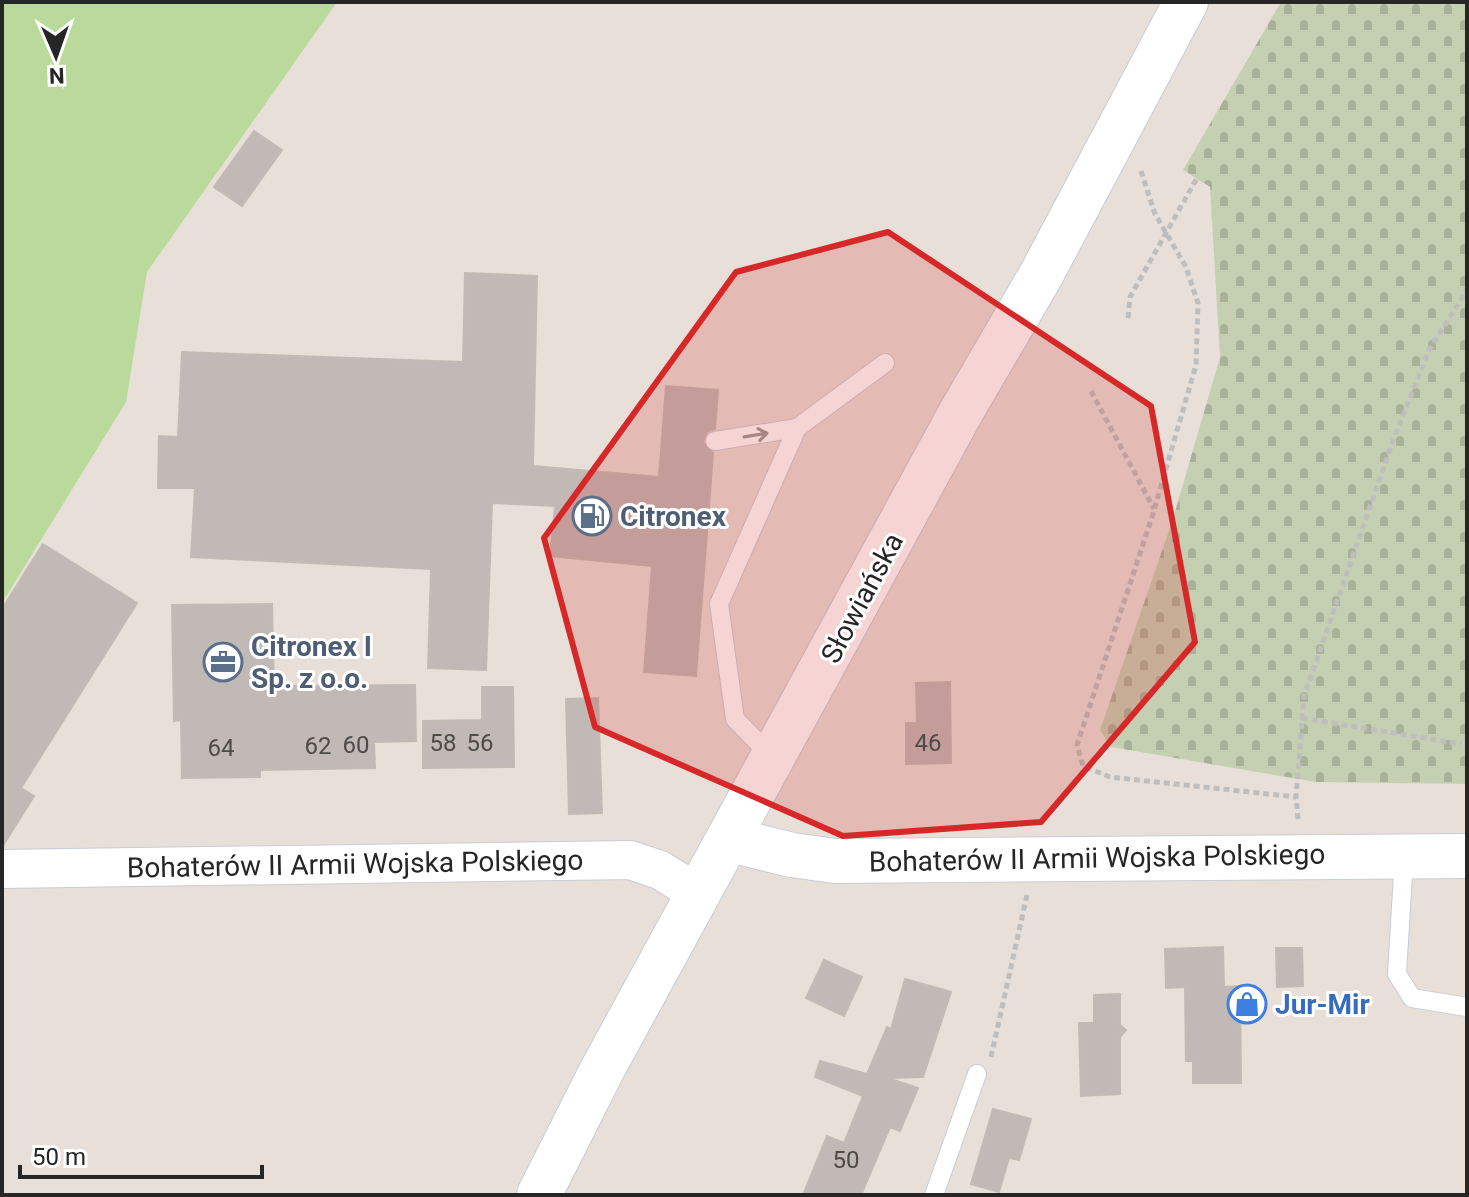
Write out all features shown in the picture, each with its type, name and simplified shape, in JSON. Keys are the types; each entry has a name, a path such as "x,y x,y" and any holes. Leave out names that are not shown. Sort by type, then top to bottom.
{"street":[{"name":"Słowiańska","path":"539,1195 602,1070 774,760 961,412 1041,275 1186,2"},
{"name":"Bohaterów II Armii Wojska Polskiego","path":"730,840 792,855 835,861 1404,854 1467,856"},
{"name":"Bohaterów II Armii Wojska Polskiego","path":"2,869 630,860 660,870 700,895"}],"lane":[{"path":"715,441 797,428 885,363"},
{"path":"774,760 735,719 719,604 797,428"},
{"path":"1404,854 1397,974 1412,998 1467,1007"},
{"path":"934,1195 977,1074"}],"path":[{"path":"1141,171 1155,214 1186,267 1198,303 1196,365 1154,510 1077,745 1083,766 1110,777 1296,797"},
{"path":"1128,318 1130,297 1197,178"},
{"path":"1302,855 1296,797 1304,696 1394,438 1429,350 1467,290"},
{"path":"1091,391 1154,510"},
{"path":"1302,718 1461,744"},
{"path":"977,1074 987,1075 1030,881"}],"highlighted area":[{"path":"888,232 1151,406 1195,642 1041,822 843,836 595,727 544,538 736,272"}],"green space":[{"path":"2,2 337,2 147,272 126,402 2,603"},
{"path":"1281,2 1467,2 1467,784 1316,782 1111,747 1100,730 1172,522 1220,357 1210,187 1183,170"}],"building":[{"path":"254,131 282,150 242,206 214,187"},
{"path":"465,273 537,276 533,466 659,477 666,386 718,390 715,429 707,432 703,442 713,453 696,676 644,672 652,566 550,556 555,506 492,503 486,670 428,668 431,569 191,557 195,488 158,488 159,436 178,437 182,352 463,362"},
{"path":"43,544 137,603 21,788 34,796 2,847 2,609"},
{"path":"272,604 274,686 415,685 416,741 374,742 375,768 260,770 260,777 182,778 181,720 174,721 172,605"},
{"path":"950,682 951,763 906,764 906,723 917,723 916,683"},
{"path":"482,687 513,687 514,767 423,768 423,721 482,720"},
{"path":"598,698 602,813 569,814 566,699"},
{"path":"1223,947 1224,987 1240,986 1241,1083 1193,1083 1193,1061 1186,1061 1185,987 1166,988 1165,949"},
{"path":"1276,948 1302,948 1303,986 1277,987"},
{"path":"824,960 862,977 844,1016 806,998"},
{"path":"905,979 951,992 923,1077 888,1078 918,1088 900,1131 890,1127 861,1195 803,1195 827,1136 844,1143 863,1096 815,1077 820,1061 867,1074 887,1027 891,1029"},
{"path":"1120,994 1120,1025 1126,1030 1120,1037 1120,1094 1081,1096 1079,1023 1094,1023 1094,995"},
{"path":"993,1109 1031,1119 1019,1160 1009,1158 999,1192 971,1184"}],"place":[{"name":"Citronex","path":"592,516"},
{"name":"Citronex I Sp. z o.o.","path":"223,662"},
{"name":"Jur-Mir","path":"1247,1004"}]}
